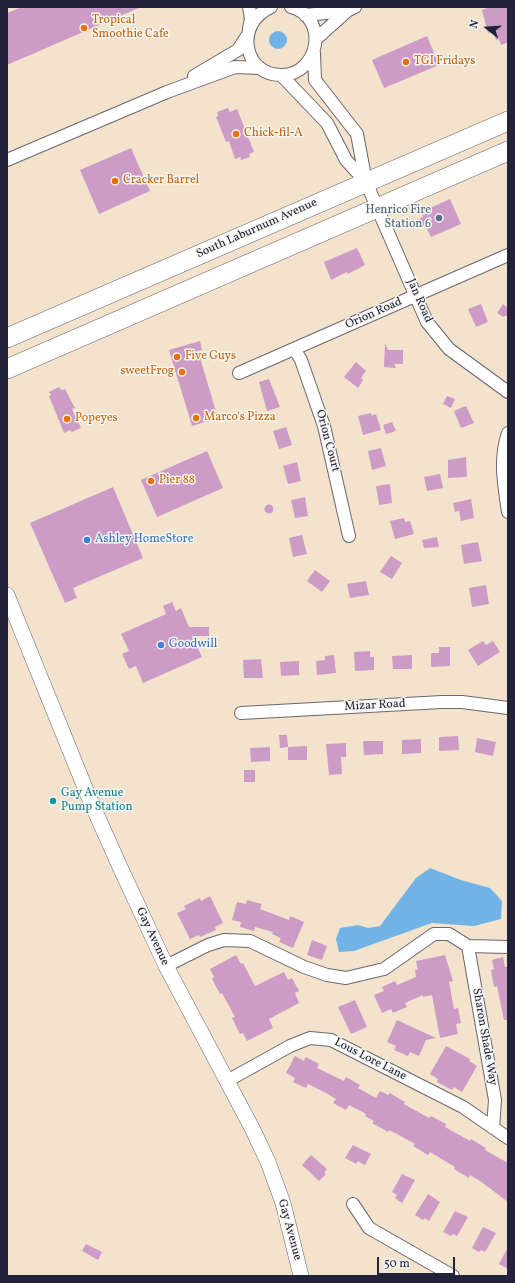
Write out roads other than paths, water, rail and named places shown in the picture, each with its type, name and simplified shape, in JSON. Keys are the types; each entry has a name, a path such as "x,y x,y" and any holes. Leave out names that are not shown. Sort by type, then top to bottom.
{"main road":[{"name":"South Laburnum Avenue","path":"7,338 508,121"},
{"path":"7,369 508,152"}],"street":[{"path":"249,7 251,19 248,32 248,48 252,59 260,68 270,73 281,75 291,73 300,69 308,62 314,53"},
{"path":"167,92 238,50 254,18 263,11 272,7"},
{"path":"296,9 351,9"},
{"path":"296,9 315,30 315,80 357,134 366,182"},
{"path":"316,39 351,9"},
{"path":"7,160 167,92 235,67 260,68"},
{"path":"281,75 327,123 346,160 366,182"},
{"name":"Jan Road","path":"366,182 427,322 441,341 468,364 508,392"},
{"name":"Orion Road","path":"239,373 295,350 508,255"},
{"name":"Orion Court","path":"295,350 301,360 324,426 349,536"},
{"path":"508,433 502,457 508,512"},
{"name":"Gay Avenue","path":"7,595 90,800 166,966 253,1130 273,1176 291,1231 301,1276"},
{"name":"Mizar Road","path":"241,713 442,702 462,702 508,708"},
{"path":"166,966 208,945 224,940 250,941 304,967 327,975 346,978 384,969 434,934 449,934 468,946 508,947"},
{"name":"Sharon Shade Way","path":"468,946 495,1100 493,1128"},
{"name":"Lous Lore Lane","path":"227,1081 290,1046 310,1038 331,1040 463,1107 508,1138"},
{"path":"353,1204 369,1228 453,1276"}],"water":[{"path":"278,31 284,34 287,40 284,46 278,49 272,46 269,40 272,34"},
{"path":"430,868 461,880 490,888 502,901 501,919 474,926 432,923 354,951 339,952 336,939 340,928 358,925 368,928 380,926 416,878"}],"place":[{"name":"Tropical Smoothie Cafe","path":"84,28"},
{"name":"TGI Fridays","path":"406,62"},
{"name":"Chick-fil-A","path":"236,134"},
{"name":"Cracker Barrel","path":"115,181"},
{"name":"Henrico Fire Station 6","path":"439,218"},
{"name":"Five Guys","path":"177,357"},
{"name":"sweetFrog","path":"182,372"},
{"name":"Marco's Pizza","path":"196,418"},
{"name":"Popeyes","path":"67,419"},
{"name":"Pier 88","path":"151,481"},
{"name":"Ashley HomeStore","path":"87,540"},
{"name":"Goodwill","path":"161,645"},
{"name":"Gay Avenue Pump Station","path":"53,801"}]}
